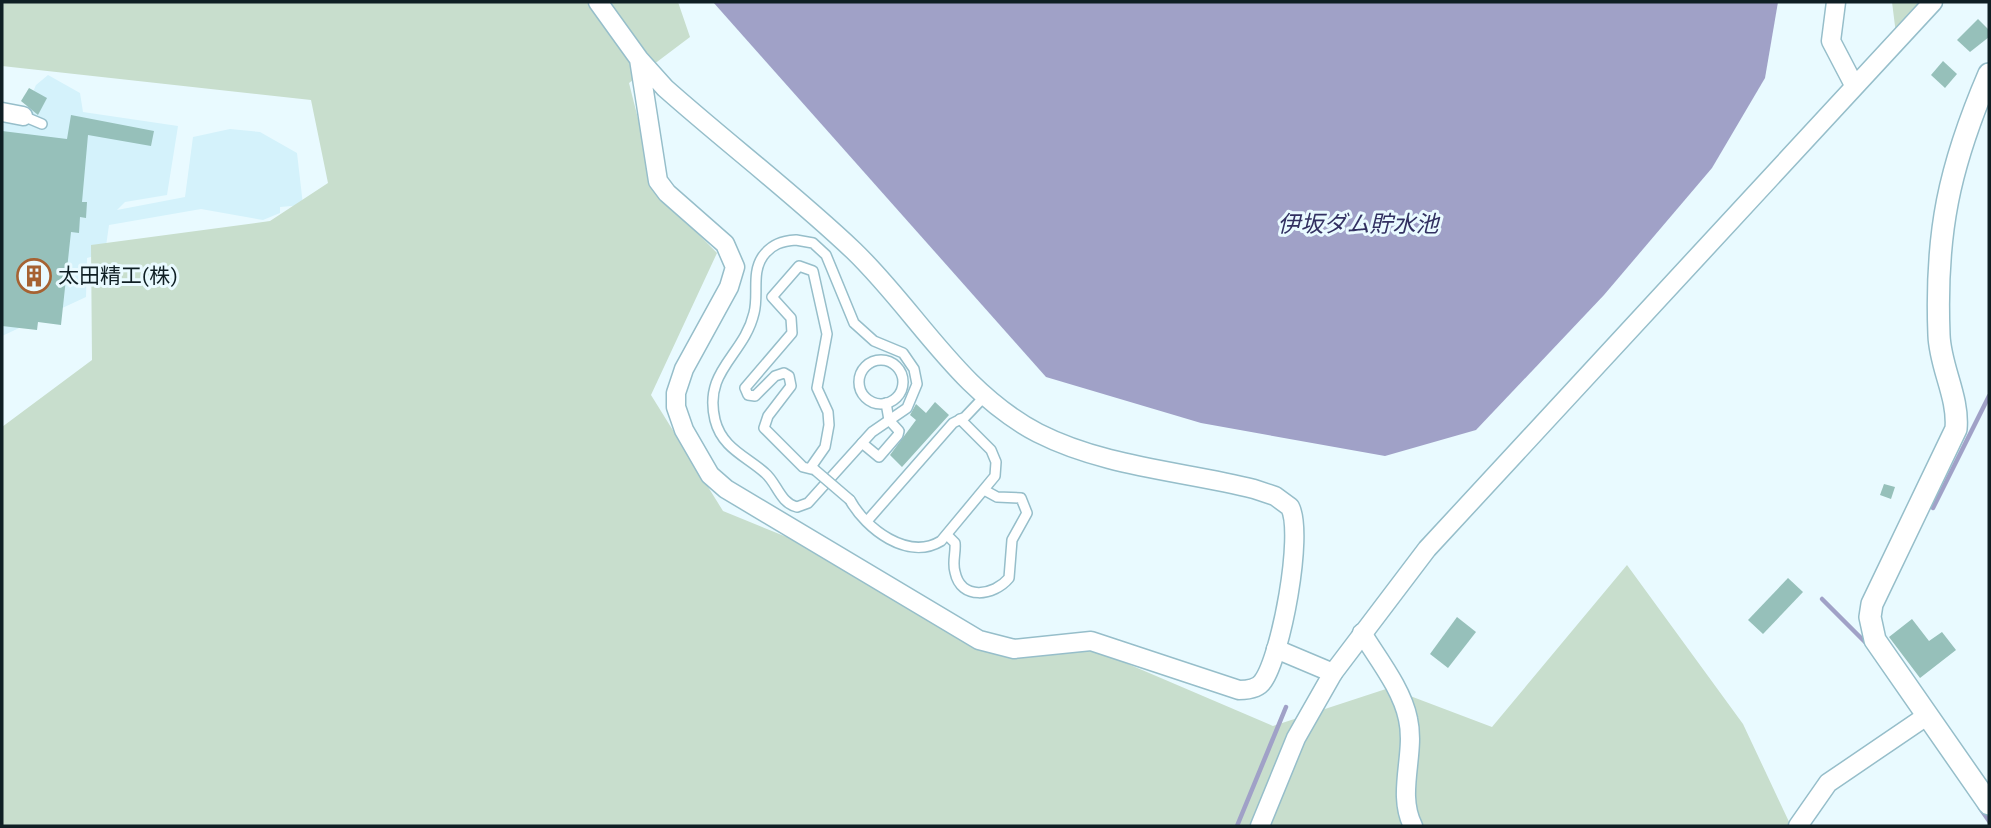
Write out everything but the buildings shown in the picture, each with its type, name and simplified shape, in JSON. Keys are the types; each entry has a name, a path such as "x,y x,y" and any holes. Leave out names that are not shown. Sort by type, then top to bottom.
{"street":[{"path":"598,2 639,59 665,88 855,252 951,364 984,397 1038,432 1083,452 1236,485 1282,500 1294,515 1296,535 1276,649 1264,680 1257,687 1239,690 1091,641 1014,649 988,642 717,483 684,430 675,401 684,369 729,287 735,272 733,257 725,244 667,193 658,181 639,59"},
{"path":"1836,2 1831,41 1854,85"},
{"path":"1260,826 1296,738 1334,673 1407,571 1933,2"},
{"path":"1989,74 1955,161 1941,237 1939,335 1956,411 1956,429 1880,585 1870,617 1875,640 1923,719 1989,804"},
{"path":"2,112 23,116"},
{"path":"1362,634 1394,685 1408,719 1410,740 1406,798 1413,826"},
{"path":"1276,649 1334,673"},
{"path":"1798,826 1828,783 1923,719"}],"lane":[{"path":"23,116 42,124"},
{"path":"796,240 820,248 831,261 843,301 854,323 874,341 903,353 911,362 917,375 915,396 907,408 889,420 862,443 808,503 797,507 785,501 763,471 734,451 718,427 712,401 714,385 750,327 756,304 757,271 772,247 796,240"},
{"path":"813,468 825,447 829,425 828,412 817,388 827,334 813,271 799,266 772,297 791,318 792,332 745,388 748,395 755,396 775,376 785,373 789,376 791,386 768,416 764,428 803,467 813,468 850,500 868,520 902,547 930,546 948,536 995,477 994,456 986,444 960,419"},
{"path":"888,361 902,375 899,395 886,403 867,399 860,386 862,372 873,362 888,361"},
{"path":"868,520 953,423 984,397"},
{"path":"862,443 878,457 898,435 899,431 889,420 886,403"},
{"path":"948,536 955,543 954,568 961,585 970,591 988,593 998,590 1009,578 1012,540 1026,517 1027,508 1021,498 997,497 986,491"}],"shaded area":[{"path":"48,75 80,93 83,112 178,126 167,195 125,202 117,210 185,197 193,137 230,129 260,132 297,153 303,205 280,207 280,213 263,220 201,209 109,225 105,253 87,258 86,297 2,336 2,112 23,115 36,85"}],"green space":[{"path":"2,2 678,2 690,37 629,83 654,182 662,197 717,253 651,395 723,511 799,542 962,639 1007,656 1093,649 1273,726 1389,688 1492,727 1627,565 1743,724 1791,826 2,826 2,427 92,360 91,245 270,221 328,183 311,100 2,66"},
{"path":"1892,2 1927,2 1896,34"}],"water":[{"name":"伊坂ダム貯水池","path":"713,2 1778,2 1765,78 1712,168 1604,295 1476,430 1385,456 1201,423 1046,377"}],"waterway":[{"path":"1933,508 1989,396"},
{"path":"1822,599 1866,643"},
{"path":"1237,826 1286,707"},
{"path":"1980,808 1989,821"}],"place":[{"name":"太田精工(株)","path":"34,276"}]}
